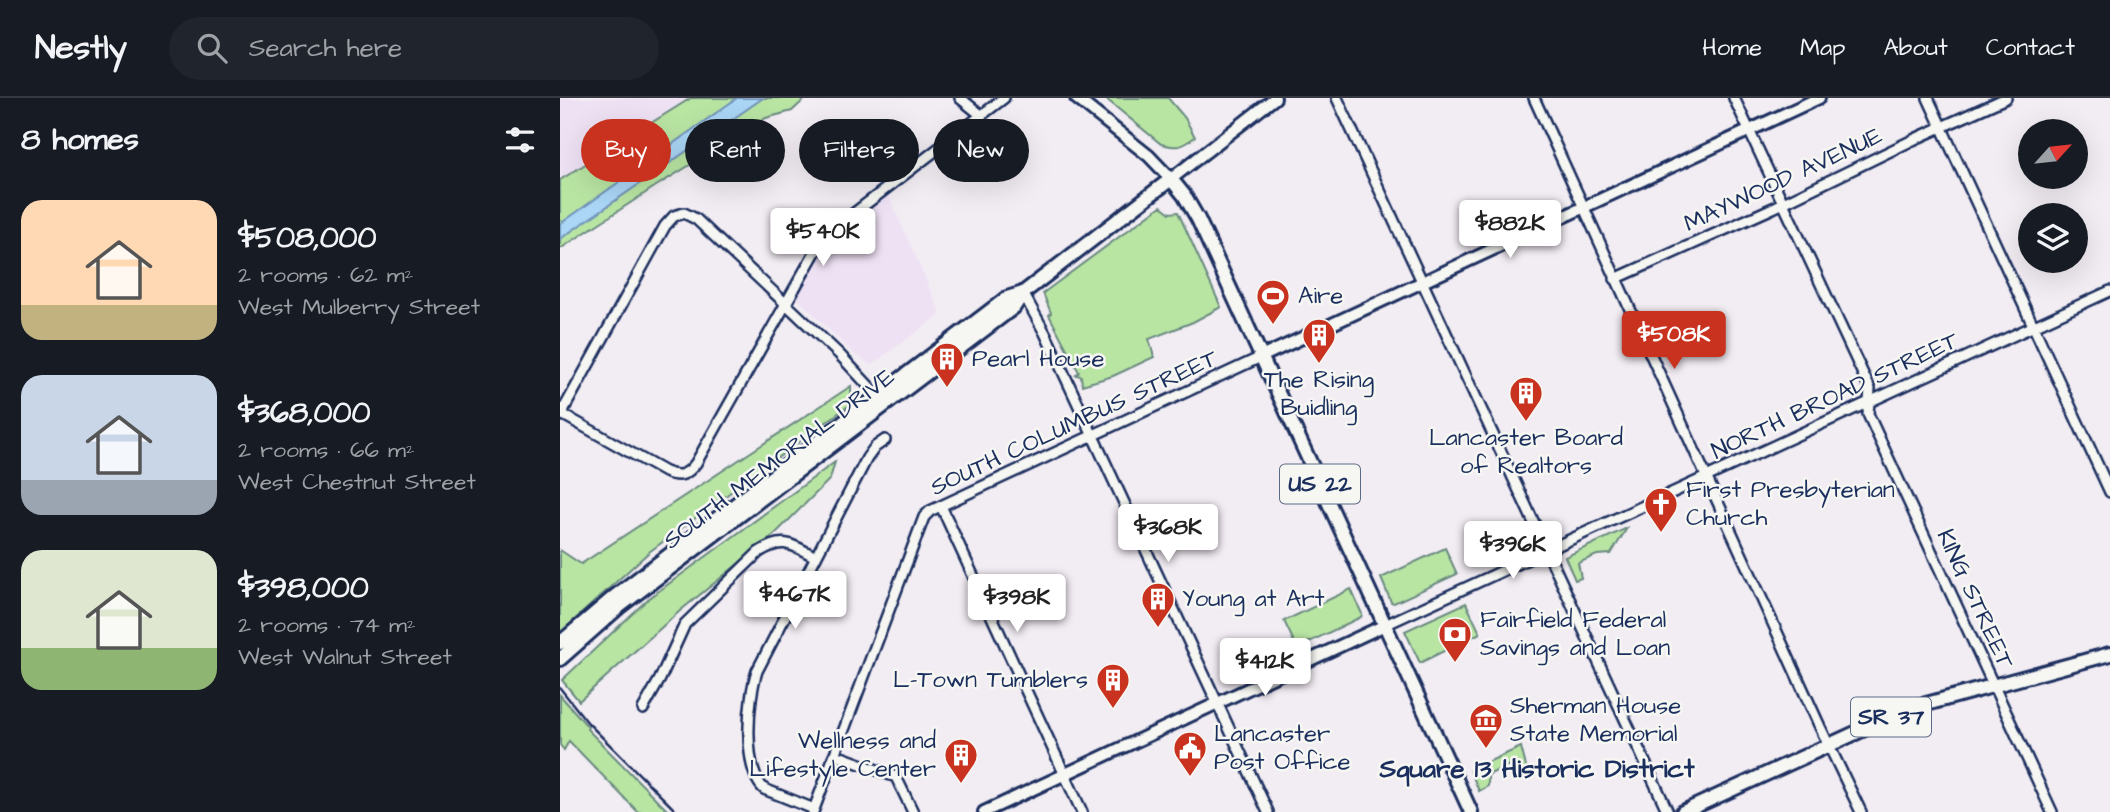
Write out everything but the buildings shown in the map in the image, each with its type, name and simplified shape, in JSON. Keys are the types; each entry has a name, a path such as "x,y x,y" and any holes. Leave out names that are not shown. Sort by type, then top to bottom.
{"highway":[{"name":"SOUTH MEMORIAL DRIVE","path":"560,643 620,606 1014,307 1023,293 1171,179"},
{"name":"US 22","path":"1171,179 1198,219 1471,812"},
{"name":"SOUTH MEMORIAL DRIVE","path":"560,659 581,632 878,396 1007,298 1023,293"},
{"name":"SR 37","path":"1683,812 1908,709 2110,654"}],"main road":[{"name":"US 22","path":"1076,98 1149,156 1171,179"},
{"path":"1171,179 1275,98"},
{"path":"1261,357 1819,98"},
{"path":"984,812 1385,625"}],"street":[{"path":"960,98 981,115"},
{"path":"878,396 839,354 785,303 692,216 684,214 674,216 665,226 561,414 665,472 678,476 688,473 696,463 785,303 819,245 1003,98"},
{"path":"1337,98 1668,812"},
{"path":"1534,98 1861,812"},
{"name":"KING STREET","path":"1734,98 1870,389 1868,414 2052,812"},
{"path":"1928,98 2110,492"},
{"name":"MAYWOOD AVENUE","path":"1615,279 2006,98"},
{"name":"NORTH BROAD STREET","path":"1385,625 2110,291"},
{"path":"1023,293 1040,322 1268,812"},
{"name":"SOUTH COLUMBUS STREET","path":"814,810 921,522 930,511 1261,357"},
{"path":"814,810 760,786 748,734 749,709 757,671 867,458 875,447 885,440"},
{"path":"941,506 1082,812"},
{"path":"643,709 660,680 685,624 759,552 773,543 784,542 816,557"},
{"path":"836,755 896,777 913,812"}],"shaded area":[{"path":"560,98 727,98 698,119 685,119 685,128 671,138 671,119 581,119 581,182 609,182 560,217"},
{"path":"888,195 941,314 871,365 853,353 796,297 816,260 868,208"}],"green space":[{"path":"691,98 806,98 792,111 764,119 685,119 685,168 671,177 671,119 657,119"},
{"path":"1105,98 1168,98 1185,118 1195,137 1178,146 1161,144"},
{"path":"581,167 581,182 663,182 560,249 560,180"},
{"path":"1161,206 1170,213 1178,212 1221,307 1193,322 1149,339 1154,357 1113,376 1082,385 1081,376 1076,375 1079,372 1049,315 1051,313 1043,293"},
{"path":"851,386 851,404 649,552 560,633 560,550 581,564"},
{"path":"835,462 830,479 774,535 681,610 579,701 562,680 648,599"},
{"path":"1627,528 1611,554 1597,555 1578,563 1581,578 1575,580 1565,557"},
{"path":"1445,548 1457,574 1391,602 1381,578"},
{"path":"1351,589 1361,617 1297,648 1284,621"},
{"path":"1466,603 1480,633 1420,663 1405,631"},
{"path":"560,695 587,729 669,812 638,812 569,741 564,750 560,745"},
{"path":"1521,747 1529,778 1525,780 1518,767 1513,769 1509,765 1488,775 1488,786 1479,791 1470,770"}],"water":[{"path":"737,98 763,98 733,119 708,119"},
{"path":"685,135 685,152 671,162 671,145"},
{"path":"619,182 642,182 560,239 560,224"}],"railway":[{"path":"560,688 588,723 677,812"}],"place":[{"name":"Aire","path":"1273,326"},
{"name":"The Rising Buidling","path":"1319,365"},
{"name":"Pearl House","path":"947,389"},
{"name":"Lancaster Board of Realtors","path":"1526,423"},
{"name":"First Presbyterian Church","path":"1661,534"},
{"name":"Young at Art","path":"1158,629"},
{"name":"Fairfield Federal Savings and Loan","path":"1455,664"},
{"name":"L-Town Tumblers","path":"1113,710"},
{"name":"Sherman House State Memorial","path":"1486,750"},
{"name":"Lancaster Post Office","path":"1190,778"},
{"name":"Wellness and Lifestyle Center","path":"961,785"}],"district":[{"name":"Square 13 Historic District","path":"1537,769"}]}
